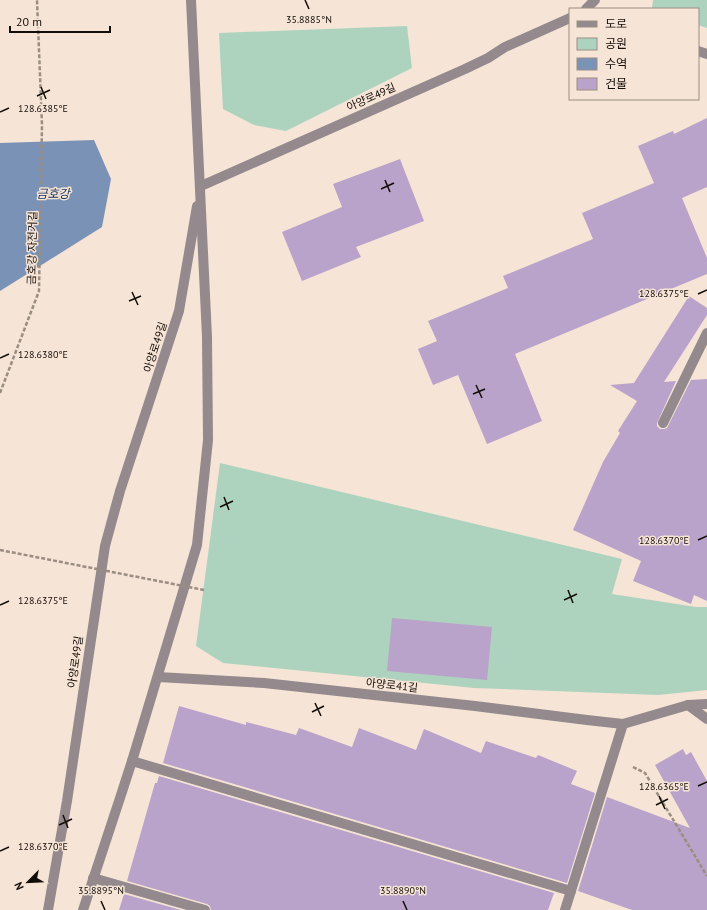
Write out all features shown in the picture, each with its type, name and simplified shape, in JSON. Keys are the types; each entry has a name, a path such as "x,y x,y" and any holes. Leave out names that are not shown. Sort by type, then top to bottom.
{"street":[{"path":"83,910 132,761 197,545 208,440 207,337 191,0"},
{"path":"587,8 595,0"},
{"name":"아양로49길","path":"48,910 67,801 106,546 120,491 179,311 201,186 465,69 488,58 505,47 569,18"},
{"path":"663,423 707,333"},
{"name":"아양로41길","path":"158,677 264,683 623,724 688,705 707,704"},
{"path":"688,705 707,720"},
{"path":"566,910 623,724"},
{"path":"132,761 571,891"},
{"path":"94,878 205,910"}],"path":[{"name":"금호강 자전거길","path":"0,393 39,291 42,125 37,0"},
{"path":"0,550 204,590"},
{"path":"612,758 645,773 707,876"}],"green space":[{"path":"653,0 707,0 707,28 699,25 699,8 652,8"},
{"path":"407,26 412,68 286,131 254,125 223,109 219,33"},
{"path":"220,463 622,559 612,594 696,607 707,607 707,690 658,695 474,688 223,663 196,646"}],"water":[{"name":"금호강","path":"94,140 111,179 102,227 0,291 0,143"}],"building":[{"path":"707,118 707,187 682,198 707,258 707,274 515,354 542,421 487,444 458,375 433,385 418,349 437,341 428,321 508,288 503,276 593,239 582,213 654,183 638,146 673,131 674,134"},
{"path":"400,159 424,221 356,247 361,257 302,281 282,232 342,207 333,184"},
{"path":"689,296 707,308 707,315 664,382 676,381 657,426 660,429 667,428 691,380 707,379 707,601 694,595 691,604 633,581 641,561 573,530 603,462 620,433 618,431 637,401 610,385 634,383"},
{"path":"392,618 492,627 487,680 387,671"},
{"path":"179,706 246,725 246,722 296,735 299,728 352,747 359,728 416,750 424,729 481,753 486,741 536,758 538,755 577,771 571,784 595,793 567,883 163,763"},
{"path":"683,749 686,755 691,752 707,781 707,910 632,910 578,891 607,797 690,828 655,765"},
{"path":"159,776 554,893 548,910 211,910 210,906 207,904 127,881 155,783 157,783"},
{"path":"124,894 181,910 119,910"}]}
